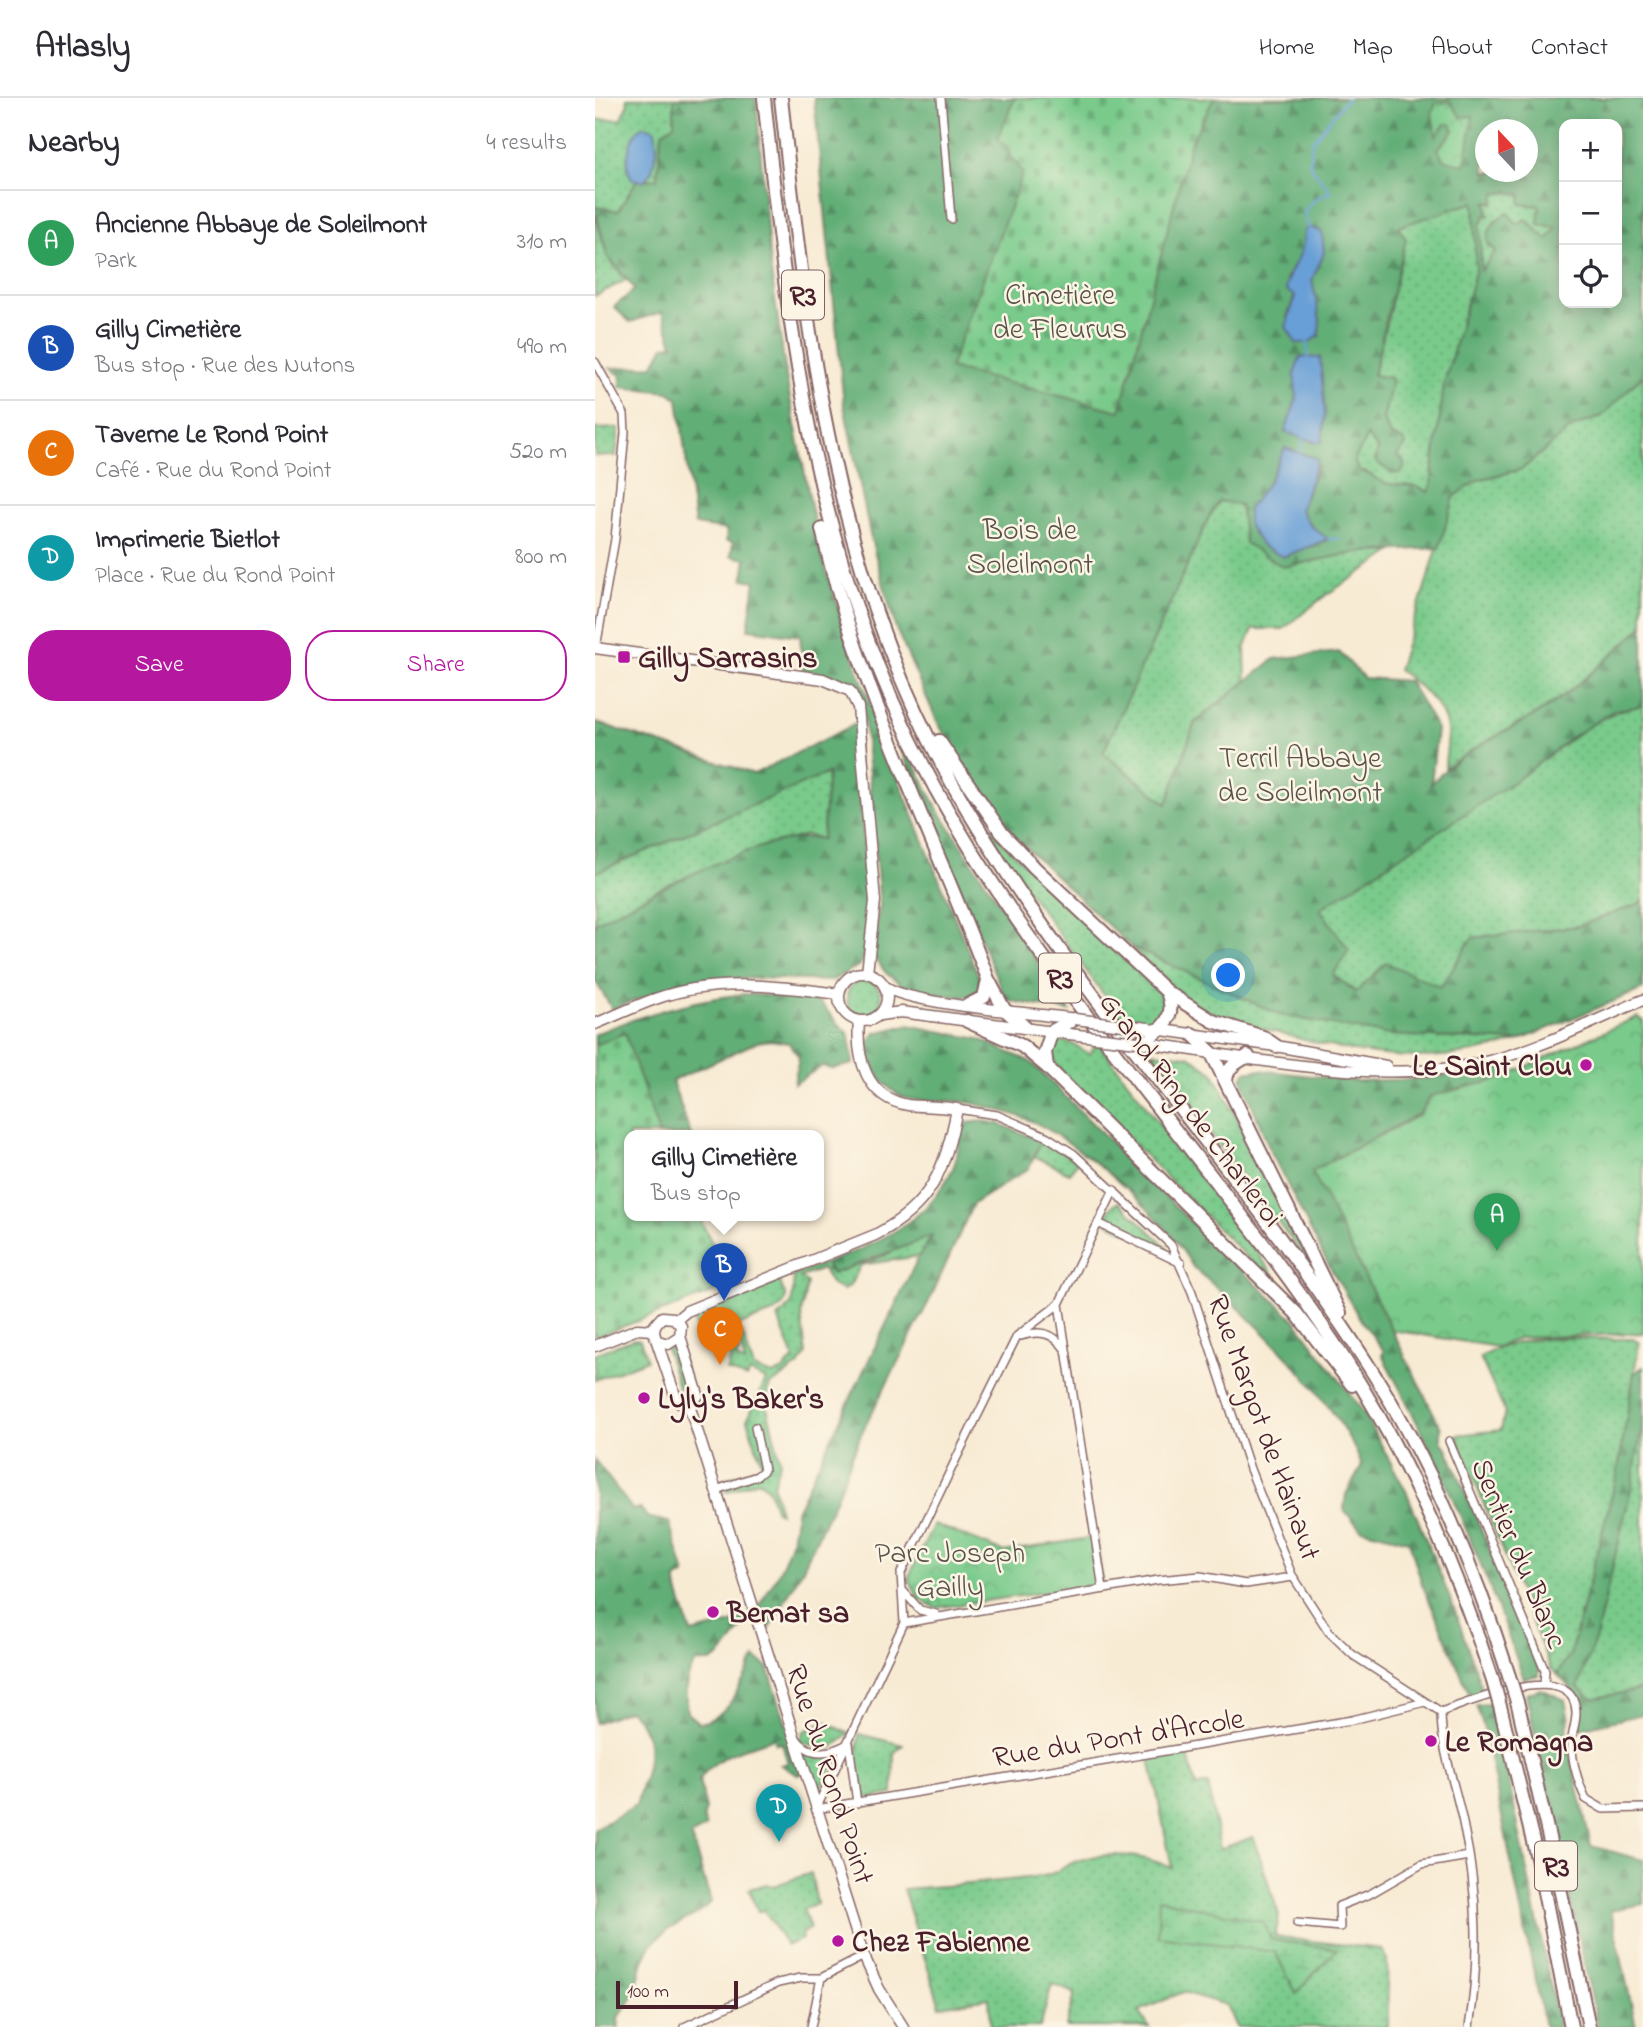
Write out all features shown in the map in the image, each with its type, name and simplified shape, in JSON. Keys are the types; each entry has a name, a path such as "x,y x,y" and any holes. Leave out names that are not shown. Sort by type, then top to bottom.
{"highway":[{"name":"Grand Ring de Charleroi","path":"764,98 787,305 821,494 837,554 881,676 937,791 969,846 1073,995 1289,1279 1335,1345 1379,1418 1441,1540 1465,1596 1493,1681 1538,1862 1571,2027"},
{"name":"Grand Ring de Charleroi","path":"781,98 804,306 826,437 855,551 874,610 923,727 983,835 1040,922 1345,1330 1381,1386 1434,1485 1480,1588 1518,1705 1589,2027"},
{"path":"821,494 822,526 848,620 894,746 988,979 1003,1009 1025,1027"},
{"path":"923,727 940,741 974,796 1002,833 1035,869 1167,992 1213,1021 1263,1037 1276,1046"},
{"path":"968,1005 985,997 988,979"},
{"path":"1139,1042 1155,1035 1169,1018 1172,1005 1167,992"},
{"path":"1047,1066 1045,1052 1059,1026 1075,1019"},
{"path":"967,1021 1022,1046 1047,1066 1296,1313 1379,1418"},
{"path":"1192,1034 1211,1052 1226,1081 1338,1307 1345,1330"},
{"path":"1226,1081 1227,1072 1233,1065 1248,1056"}],"street":[{"path":"941,98 951,219"},
{"path":"595,364 624,414 625,433 615,539 595,648 823,679 850,691 858,707 875,901 867,972"},
{"path":"1059,1026 1025,1027 894,1011 867,1022 859,1021 841,1009 839,994 848,978 867,972 904,995 1003,1009 1059,1026 1139,1042"},
{"path":"595,1024 657,998 724,985 789,986 839,994"},
{"path":"880,1015 888,996 886,986"},
{"path":"1075,1019 1155,1035 1211,1052 1352,1070 1403,1070 1460,1066 1490,1060 1639,1001 1643,1012"},
{"path":"676,1320 687,1311 900,1222 922,1202 937,1179 951,1138 957,1109 908,1105 888,1098 876,1088 860,1060 859,1021"},
{"path":"1155,1035 1192,1034 1276,1046 1403,1070"},
{"name":"Rue Margot de Hainaut","path":"957,1109 997,1115 1046,1136 1074,1154 1158,1230 1181,1263 1250,1469 1293,1577 1329,1632 1353,1655 1441,1712"},
{"path":"816,1809 904,1623 901,1573 906,1562 1016,1339 1059,1304 1114,1190"},
{"path":"1098,1223 1181,1263"},
{"path":"1059,1304 1104,1588"},
{"path":"662,1317 676,1320 681,1326 680,1336 669,1344 658,1341 653,1329 662,1317"},
{"path":"595,1346 637,1329 653,1329"},
{"path":"1016,1339 1044,1333 1056,1338 1066,1349"},
{"name":"Rue du Rond Point","path":"680,1336 698,1395 690,1408"},
{"name":"Rue du Rond Point","path":"658,1341 677,1401 690,1408 864,1956 879,1989 903,2027"},
{"path":"716,1490 757,1476 764,1469 755,1427"},
{"name":"Sentier du Blanc","path":"1449,1441 1545,1671 1544,1684"},
{"path":"904,1623 1104,1588 1200,1576 1238,1584 1293,1577"},
{"path":"901,1582 905,1595 920,1610 943,1615"},
{"path":"1469,2027 1477,1948 1469,1856 1441,1731 1441,1712 1544,1684 1559,1686 1570,1693 1576,1711 1571,1745 1587,1799 1603,1810 1643,1808"},
{"name":"Rue du Pont d'Arcole","path":"816,1809 1352,1720 1425,1702"},
{"path":"792,1732 799,1742 815,1752 832,1752 849,1743"},
{"path":"849,1743 857,1803"},
{"path":"1297,1923 1340,1927 1339,1906 1370,1894 1422,1864 1469,1856"},
{"path":"684,2027 778,1983 801,1978 821,1978 864,1956"},
{"path":"811,2027 821,1978"},
{"path":"703,2018 708,2027"}],"green space":[{"path":"627,98 674,98 674,124 662,133 657,179 637,180 618,211 595,207 595,120 621,119 628,103"},
{"path":"674,98 756,98 770,264 787,383 820,551 859,673 899,781 983,987 972,996 959,997 907,989 886,973 870,951 880,907 863,703 852,687 838,678 803,671 800,636 748,629 755,581 743,579 746,559 731,556 733,542 726,541 727,530 695,525 678,399 669,392 620,387 622,376 610,368 653,366 664,346 673,345 662,312 630,322 614,307 635,289 607,256 595,207 618,211 637,180 657,179 662,133 674,124"},
{"name":"Bois de Soleilmont","path":"814,98 1015,98 998,137 1023,173 950,368 1120,411 1190,144 1214,98 1643,98 1643,375 1602,416 1571,428 1522,469 1478,480 1454,497 1439,548 1359,552 1283,567 1245,543 1240,505 1219,501 1208,519 1103,753 1167,804 1195,722 1274,659 1339,652 1364,678 1409,681 1437,729 1431,784 1475,748 1557,701 1643,627 1643,706 1615,710 1575,735 1518,779 1320,909 1349,950 1333,975 1356,992 1386,963 1441,987 1472,938 1579,926 1639,904 1643,899 1643,989 1518,1041 1389,1035 1280,1015 1131,947 1017,839 968,773 938,723 896,629 871,539 844,405","holes":["1495,194 1521,194 1520,204 1540,206 1538,224 1557,227 1547,240 1525,219 1517,224 1508,213 1503,215 1489,231 1489,247 1496,250 1481,271 1480,223 1483,222 1484,216 1489,216 1486,202 1494,203","1474,202 1476,269 1444,385 1428,492 1412,486 1382,482 1360,472 1354,461 1367,436 1378,449 1375,461 1393,474 1400,473 1405,467 1397,456 1406,445 1403,440 1390,435 1383,420 1392,382 1390,378 1373,375 1406,239 1398,227","1304,231 1316,268 1312,280 1313,297 1320,320 1287,317 1295,295 1286,278 1305,248","1320,358 1325,414 1285,432 1297,397","1286,448 1318,466 1300,510 1311,526 1328,540 1283,557 1248,509 1268,483"]},
{"name":"Cimetière de Fleurus","path":"1015,98 1214,98 1190,144 1120,411 950,368 1023,173 998,137"},
{"path":"1449,101 1461,117 1473,116 1465,165 1443,159 1438,149 1454,130 1451,124 1445,124 1436,136 1432,114 1436,103"},
{"path":"1495,194 1522,194 1520,203 1541,206 1557,227 1547,240 1526,219 1517,224 1495,220 1489,235 1496,250 1481,271 1480,223 1484,216 1488,216 1486,202"},
{"path":"1475,202 1476,269 1444,385 1429,493 1382,483 1365,472 1360,472 1354,461 1367,435 1378,449 1376,462 1389,469 1403,440 1390,435 1383,419 1392,382 1373,376 1391,305 1398,226"},
{"path":"595,214 607,256 626,280 595,296"},
{"path":"1643,375 1643,627 1556,701 1445,768 1447,734 1441,711 1429,695 1398,670 1454,497 1478,480 1522,469 1571,428 1602,416"},
{"path":"619,428 616,456 595,456 595,429"},
{"path":"1219,501 1240,505 1283,567 1359,552 1392,552 1326,595 1283,629 1253,629 1245,649 1246,681 1195,722 1167,804 1103,753 1208,519"},
{"path":"1643,706 1643,899 1639,904 1579,926 1472,938 1441,987 1356,992 1333,975 1320,909 1517,779 1575,735 1606,717"},
{"path":"595,722 754,774 860,722 857,754 868,902 866,952 860,965 831,981 757,978 685,982 612,1009 595,980 595,923 675,882 740,854 799,838 822,839 828,773 595,873"},
{"path":"905,744 937,808 1070,1011 1006,1000 902,752"},
{"path":"828,772 822,839 806,835 752,850 662,888 595,923 595,873"},
{"path":"976,810 1003,843 1165,998 1166,1016 1158,1021 1120,1017 1017,876"},
{"path":"1131,947 1390,1035 1518,1041 1485,1050 1425,1057 1367,1053 1308,1041 1234,1021 1204,1009 1169,985"},
{"path":"864,981 876,986 881,998 876,1010 864,1015 852,1010 847,998 852,986"},
{"path":"744,994 804,998 820,1003 849,1035 853,1064 831,1069 822,1066 794,1084 799,1057 789,1043 771,1040 757,1042 672,1081 689,1130 657,1130 625,1034 595,1045 595,1034 631,1020 705,1000"},
{"path":"1637,1017 1643,1021 1643,1333 1519,1338 1497,1347 1392,1330 1312,1171 1419,1115 1431,1096 1496,1080"},
{"path":"908,1025 979,1039 1031,1062 1216,1247 1294,1319 1364,1413 1407,1493 1454,1608 1484,1694 1471,1697 1422,1584 1409,1541 1361,1529 1344,1510 1346,1494 1362,1466 1333,1413 1289,1359 1239,1308 1193,1267 1165,1228 1128,1190 1067,1142 1038,1124 1010,1113 972,1103 905,1098 886,1085 871,1059 868,1043 875,1033"},
{"path":"625,1033 657,1130 624,1130 624,1221 701,1221 733,1285 595,1337 595,1045"},
{"path":"1055,1040 1069,1042 1090,1054 1095,1045 1100,1045 1301,1311 1059,1070 1052,1058"},
{"path":"1151,1052 1189,1056 1213,1072 1314,1269 1197,1116 1191,1098"},
{"path":"1501,1066 1505,1074 1496,1080 1431,1096 1419,1114 1312,1171 1441,1428 1441,1442 1447,1448 1539,1668 1539,1675 1524,1679 1460,1514 1382,1355 1384,1351 1360,1319 1323,1255 1270,1150 1242,1079 1245,1072 1258,1070 1357,1081 1424,1079"},
{"path":"983,1121 1000,1124 1041,1141 1029,1168 973,1204 930,1299 862,1432 835,1500 802,1570 769,1629 759,1605 789,1549 796,1511 919,1256 932,1236 832,1274 826,1263 882,1238 916,1217 930,1203 953,1168 964,1128 968,1123"},
{"path":"1041,1141 1078,1162 1069,1173 1034,1156"},
{"path":"1119,1202 1168,1248 1167,1252 1107,1222 1105,1217 1113,1205"},
{"path":"928,1235 932,1236 919,1256 861,1265 849,1287 843,1290 832,1285 823,1269 800,1277 807,1283 801,1314 806,1354 799,1365 769,1386 767,1407 780,1461 773,1485 780,1513 776,1511 769,1490 759,1480 726,1492 720,1481 763,1466 747,1420 766,1380 750,1372 747,1378 727,1371 731,1357 726,1346 732,1343 739,1352 736,1358 745,1363 738,1335 742,1333 754,1368 772,1375 784,1370 794,1358 778,1318 792,1303 794,1275 826,1263 827,1270 870,1262"},
{"path":"779,1280 786,1297 783,1305 773,1313 699,1340 693,1316"},
{"path":"633,1339 640,1340 647,1360 595,1380 595,1354"},
{"path":"1633,1339 1639,1343 1617,1476 1570,1655 1557,1674 1551,1669 1456,1435 1501,1430 1505,1412 1480,1357 1516,1343 1535,1340"},
{"path":"678,1345 692,1395 688,1402 680,1393 666,1349"},
{"path":"1643,1367 1643,1421 1632,1485 1596,1637 1578,1687 1592,1699 1643,1689 1643,1714 1580,1729 1577,1695 1557,1674 1570,1655 1617,1476 1634,1373"},
{"path":"1643,1421 1643,1689 1592,1699 1577,1687 1596,1637"},
{"path":"595,1460 633,1510 640,1508 647,1517 669,1522 685,1574 676,1580 676,1584 691,1633 732,1623 751,1615 751,1620 722,1654 707,1662 696,1662 692,1668 686,1686 687,1713 699,1723 719,1714 734,1697 755,1658 768,1667 802,1773 798,1775 781,1765 788,1763 782,1743 776,1744 774,1738 723,1758 699,1780 706,1809 703,1818 706,1827 691,1836 711,1902 659,1936 653,1943 643,1961 632,1997 618,2017 619,2027 595,2027 595,1919 601,1899 595,1861 595,1829 636,1805 647,1767 648,1743 639,1720 629,1710 595,1723"},
{"name":"Parc Joseph Gailly","path":"934,1524 1004,1552 1096,1537 1103,1584 936,1608 919,1599 908,1578"},
{"path":"1541,1689 1565,1700 1569,1720 1566,1733 1591,1846 1643,1860 1643,1904 1611,1910 1636,2027 1598,2027 1526,1694"},
{"path":"1489,1704 1508,1777 1559,2027 1545,2027 1484,1729 1476,1705"},
{"path":"826,1722 850,1734 830,1749 799,1742 804,1731"},
{"path":"859,1734 903,1745 894,1753 893,1794 862,1799 856,1767"},
{"path":"1187,1751 1196,1787 1208,1784 1220,1849 1253,1837 1279,1915 1275,1937 1381,1949 1387,1960 1388,2027 1237,2027 1227,2005 1183,1992 1139,2011 1149,2027 1066,2027 1075,1993 1052,1984 1040,2027 991,2027 989,1998 940,2006 903,1889 1043,1876 1077,1861 1113,1855 1137,1857 1172,1868 1150,1758"},
{"path":"802,1753 831,1757 835,1762 821,1790 816,1793"},
{"path":"811,1873 817,1904 803,1909 810,1928 801,1934 802,1939 786,1946 764,1909 758,1912 749,1889 767,1884 773,1886"},
{"path":"1159,1899 1263,1922 1272,1940 1337,1949 1296,1993 1275,1952 1158,1936"}],"water":[{"path":"643,126 655,129 657,150 651,174 643,181 632,179 628,158 634,136"},
{"path":"1309,227 1322,232 1324,253 1312,280 1320,320 1319,336 1308,343 1296,343 1286,327 1295,296 1286,290 1289,275 1302,250 1304,231"},
{"path":"1300,357 1320,358 1325,414 1322,442 1285,432 1297,398 1294,375"},
{"path":"1285,448 1318,459 1300,510 1311,526 1328,539 1283,557 1262,546 1248,525 1248,509 1268,483"}],"waterway":[{"path":"1309,228 1304,215 1307,207 1318,197 1331,192 1310,166 1312,142 1347,98"},
{"path":"1307,341 1308,358"},
{"path":"1300,452 1304,438"},
{"path":"1328,539 1340,539"}],"place":[{"name":"Gilly Sarrasins","path":"624,657"},
{"name":"Le Saint Clou","path":"1586,1065"},
{"name":"Ancienne Abbaye de Soleilmont","path":"1497,1251"},
{"name":"Gilly Cimetière","path":"724,1301"},
{"name":"Taverne Le Rond Point","path":"720,1365"},
{"name":"Lyly's Baker's","path":"644,1398"},
{"name":"Bemat sa","path":"713,1612"},
{"name":"Le Romagna","path":"1431,1741"},
{"name":"Imprimerie Bietlot","path":"779,1842"},
{"name":"Chez Fabienne","path":"838,1941"}],"park label":[{"name":"Terril Abbaye de Soleilmont","path":"1300,774"}]}
